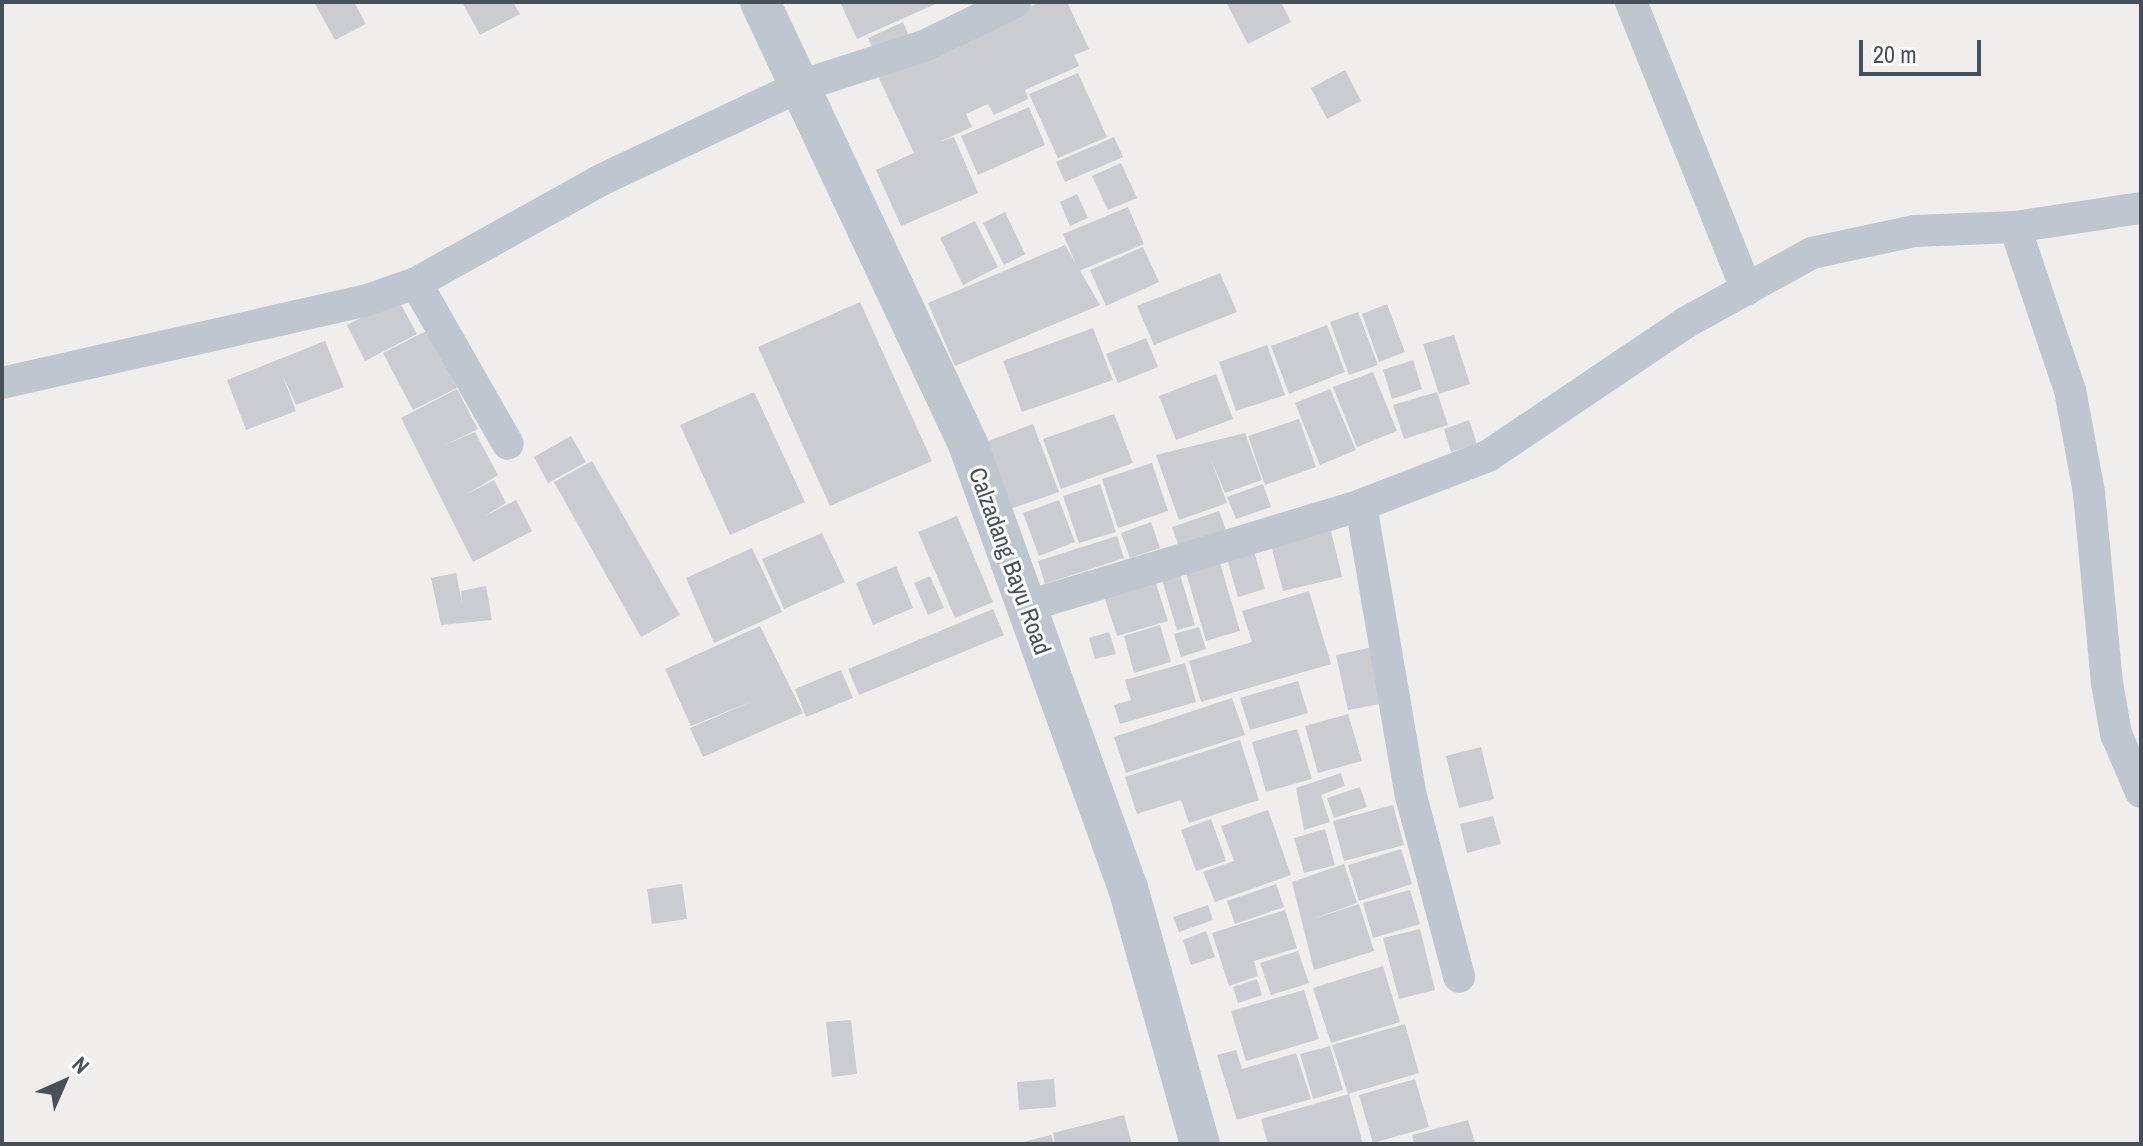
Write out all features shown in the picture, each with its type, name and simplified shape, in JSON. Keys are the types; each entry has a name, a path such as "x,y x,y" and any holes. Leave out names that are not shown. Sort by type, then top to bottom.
{"street":[{"name":"Calzadang Bayu Road","path":"760,2 803,85 968,444 1024,607 1128,888 1200,1144"},
{"path":"2,383 364,301 416,283 603,179 803,85 924,46 1015,2"},
{"path":"1631,2 1747,290"},
{"path":"1024,607 1361,505 1488,456 1685,323 1812,253 1876,237 2015,227 2141,208"},
{"path":"2015,227 2070,390 2089,493 2107,683 2116,734 2141,792"},
{"path":"416,283 508,444"},
{"path":"1361,505 1411,796 1459,977"}],"building":[{"path":"314,2 354,2 366,24 335,40"},
{"path":"462,2 513,2 520,14 480,35"},
{"path":"840,2 940,2 857,39"},
{"path":"1040,2 1067,2 1089,49 1074,55 1079,66 1025,90 1028,99 994,115 988,104 966,114 972,127 939,142 954,137 978,193 901,226 876,170 914,153 878,76"},
{"path":"1226,2 1281,2 1291,22 1248,44"},
{"path":"903,22 910,39 875,54 868,38"},
{"path":"1345,70 1361,101 1327,119 1311,88"},
{"path":"1078,73 1107,137 1058,158 1029,94"},
{"path":"1029,107 1045,145 978,175 961,136"},
{"path":"1114,137 1123,157 1065,182 1056,162"},
{"path":"1121,163 1137,198 1108,210 1092,176"},
{"path":"1077,194 1088,218 1070,226 1060,202"},
{"path":"1128,207 1144,244 1079,271 1063,234"},
{"path":"1005,212 1025,254 1004,265 983,223"},
{"path":"975,221 998,267 963,285 940,238"},
{"path":"1065,245 1100,305 955,366 928,303"},
{"path":"1143,247 1159,282 1106,306 1090,270"},
{"path":"1220,273 1237,312 1154,345 1137,306"},
{"path":"398,299 417,334 365,361 347,325"},
{"path":"860,302 932,461 830,506 758,347"},
{"path":"1387,304 1405,352 1379,362 1362,314"},
{"path":"1358,312 1378,365 1349,375 1330,322"},
{"path":"1327,325 1345,372 1289,394 1271,346"},
{"path":"1093,328 1113,380 1022,412 1003,361"},
{"path":"428,330 457,388 413,410 383,353"},
{"path":"1454,335 1470,384 1439,394 1423,344"},
{"path":"1146,338 1158,367 1118,383 1106,354"},
{"path":"325,341 344,387 296,405 282,374 296,411 246,430 227,380"},
{"path":"1267,345 1285,395 1236,411 1219,362"},
{"path":"1413,360 1422,389 1392,399 1383,370"},
{"path":"1373,372 1397,431 1357,447 1333,387"},
{"path":"1216,374 1233,419 1176,440 1159,396"},
{"path":"457,389 478,429 443,446 475,432 498,475 467,494 494,480 506,503 485,516 516,500 532,531 473,562 401,418"},
{"path":"1330,389 1356,450 1320,465 1295,403"},
{"path":"754,392 805,502 730,535 680,425"},
{"path":"1437,392 1448,425 1404,439 1393,405"},
{"path":"1114,414 1133,463 1061,489 1043,439"},
{"path":"1299,419 1316,467 1265,485 1248,436"},
{"path":"1469,420 1477,444 1451,452 1444,429"},
{"path":"1033,424 1059,492 1010,509 985,442"},
{"path":"1245,433 1262,480 1225,493 1210,457 1227,503 1179,520 1156,455"},
{"path":"571,436 586,462 548,483 534,457"},
{"path":"592,461 680,615 641,637 554,482"},
{"path":"1152,463 1168,511 1118,528 1102,479"},
{"path":"1100,484 1116,532 1079,543 1063,496"},
{"path":"1263,484 1271,507 1236,519 1227,497"},
{"path":"1059,500 1075,542 1039,556 1023,513"},
{"path":"1219,511 1226,530 1179,547 1172,527"},
{"path":"957,516 993,602 955,618 918,532"},
{"path":"1151,522 1160,548 1130,558 1121,533"},
{"path":"1331,531 1342,577 1283,591 1271,545"},
{"path":"822,533 845,582 784,609 762,559"},
{"path":"1117,536 1124,558 1045,584 1038,561"},
{"path":"752,548 782,612 714,643 686,578"},
{"path":"1254,551 1265,589 1238,597 1227,559"},
{"path":"1218,556 1240,631 1206,641 1184,566"},
{"path":"896,566 913,608 873,625 856,583"},
{"path":"456,573 462,603 461,591 486,586 492,620 441,625 431,578"},
{"path":"1180,574 1195,625 1177,630 1162,580"},
{"path":"930,576 944,608 928,615 914,583"},
{"path":"1154,577 1168,621 1117,636 1103,593"},
{"path":"1309,591 1331,664 1201,702 1189,661 1252,642 1242,611"},
{"path":"993,609 1004,635 859,695 848,669"},
{"path":"1160,625 1171,662 1134,673 1124,636"},
{"path":"760,626 803,713 703,757 690,728 753,701 691,726 665,669"},
{"path":"1199,627 1206,649 1181,657 1174,634"},
{"path":"1109,632 1116,654 1095,659 1089,638"},
{"path":"1378,646 1390,702 1348,710 1336,655"},
{"path":"1185,663 1196,702 1120,724 1114,705 1131,700 1125,680"},
{"path":"841,670 853,698 806,717 795,689"},
{"path":"1298,681 1308,713 1250,730 1240,698"},
{"path":"1232,698 1245,735 1126,773 1114,737"},
{"path":"1348,714 1362,761 1318,773 1305,726"},
{"path":"1297,729 1312,779 1266,792 1252,742"},
{"path":"1240,740 1259,800 1189,823 1181,800 1137,814 1125,777"},
{"path":"1481,747 1494,799 1459,808 1446,756"},
{"path":"1341,773 1345,786 1321,795 1330,822 1304,830 1296,788"},
{"path":"1360,787 1367,807 1334,818 1327,798"},
{"path":"1393,805 1404,845 1344,861 1333,821"},
{"path":"1268,810 1291,875 1215,902 1203,872 1234,861 1221,826"},
{"path":"1493,816 1501,844 1467,853 1460,824"},
{"path":"1211,819 1226,861 1196,871 1181,830"},
{"path":"1325,829 1335,865 1304,873 1294,838"},
{"path":"1401,849 1412,884 1359,901 1348,865"},
{"path":"1344,864 1357,903 1310,920 1359,904 1374,951 1314,970 1292,882"},
{"path":"682,884 687,919 652,924 647,889"},
{"path":"1276,884 1284,907 1235,924 1227,901"},
{"path":"1410,890 1420,924 1373,938 1363,903"},
{"path":"1208,905 1213,920 1179,932 1173,917"},
{"path":"1285,910 1297,948 1254,961 1258,976 1229,986 1212,933"},
{"path":"1420,929 1435,990 1399,999 1383,938"},
{"path":"1206,931 1215,957 1191,965 1183,940"},
{"path":"1298,951 1309,983 1271,995 1260,963"},
{"path":"1383,966 1400,1022 1331,1043 1313,988"},
{"path":"1257,979 1262,995 1238,1003 1233,987"},
{"path":"1304,990 1319,1039 1246,1061 1231,1011"},
{"path":"851,1020 857,1074 832,1077 826,1022"},
{"path":"1405,1024 1419,1073 1348,1094 1332,1045"},
{"path":"1330,1046 1343,1090 1313,1099 1300,1054"},
{"path":"1236,1050 1242,1069 1296,1053 1311,1099 1237,1120 1217,1055"},
{"path":"1054,1079 1056,1107 1019,1110 1017,1082"},
{"path":"1415,1079 1429,1127 1373,1143 1359,1095"},
{"path":"1349,1094 1363,1144 1268,1144 1261,1119"},
{"path":"1124,1115 1132,1144 1055,1144 1053,1133"},
{"path":"1468,1120 1475,1143 1414,1144 1412,1135"},
{"path":"1051,1135 1054,1144 1019,1144 1019,1143"}]}
